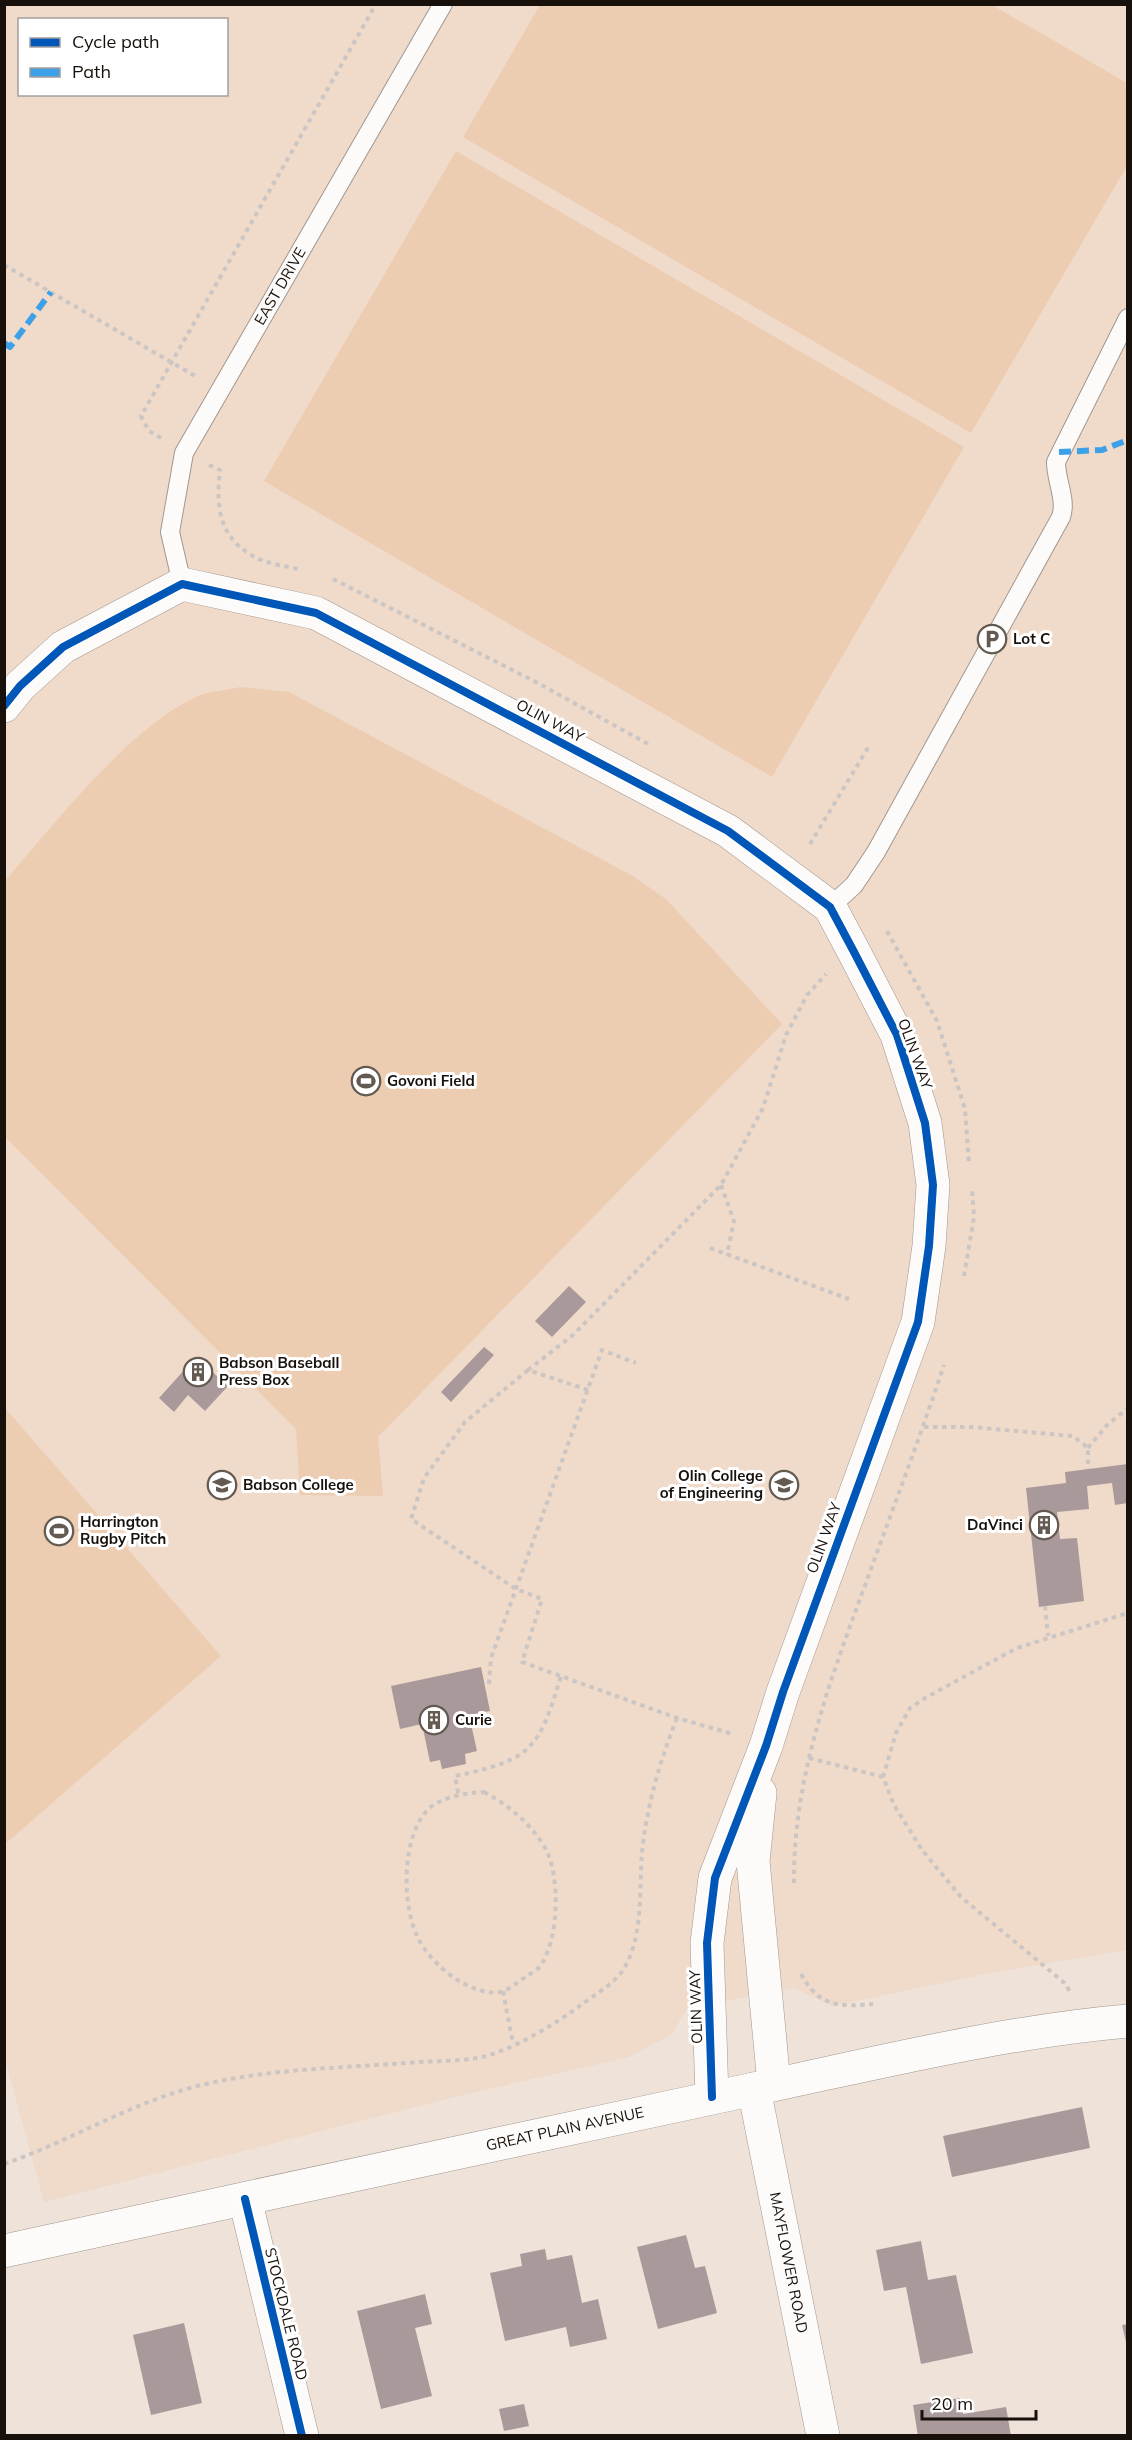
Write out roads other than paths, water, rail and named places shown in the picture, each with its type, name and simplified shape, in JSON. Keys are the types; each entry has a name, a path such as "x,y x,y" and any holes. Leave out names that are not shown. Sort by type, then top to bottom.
{"street":[{"path":"4,706 20,686 63,647 182,584"},
{"name":"OLIN WAY","path":"182,584 316,613 728,831 830,907 897,1035 925,1123 933,1185 929,1246 918,1322 783,1692 751,1745 715,1878 708,1943 712,2097"},
{"name":"OLIN WAY","path":"751,1745 753,1861 764,2086"},
{"name":"GREAT PLAIN AVENUE","path":"4,2251 550,2130 940,2049 1083,2025 1128,2021"},
{"name":"MAYFLOWER ROAD","path":"764,2086 823,2436"},
{"name":"STOCKDALE ROAD","path":"245,2199 302,2436"}],"lane":[{"name":"EAST DRIVE","path":"182,584 170,532 184,453 443,4"},
{"path":"830,907 854,885 876,852 1061,517 1063,501 1056,473 1059,452 1128,318"}],"place":[{"name":"Lot C","path":"992,639"},
{"name":"Govoni Field","path":"366,1081"},
{"name":"Babson Baseball Press Box","path":"198,1372"},
{"name":"Babson College","path":"222,1485"},
{"name":"Olin College of Engineering","path":"784,1485"},
{"name":"DaVinci","path":"1044,1525"},
{"name":"Harrington Rugby Pitch","path":"59,1531"},
{"name":"Curie","path":"434,1720"}]}
